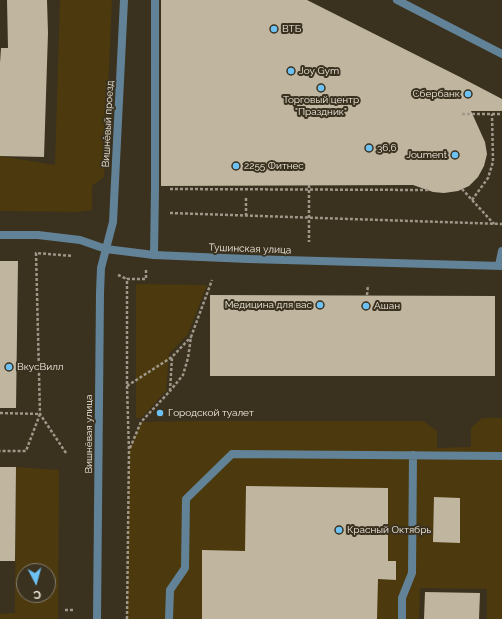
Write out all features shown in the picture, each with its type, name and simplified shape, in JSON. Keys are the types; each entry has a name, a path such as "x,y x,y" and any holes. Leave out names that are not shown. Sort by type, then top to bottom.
{"street":[{"name":"Вишнёвый проезд","path":"106,249 113,222 124,0"},
{"path":"154,255 155,0"},
{"path":"396,0 502,54"},
{"name":"Тушинская улица","path":"0,235 38,235 80,240 106,249 154,255 248,260 500,266"},
{"name":"Вишнёвая улица","path":"97,619 100,292 101,268 106,249"},
{"path":"500,266 502,250"},
{"path":"169,619 170,590 185,568 186,499 232,454 502,456"},
{"path":"402,619 402,598 412,573 413,456"}],"path":[{"path":"462,114 502,114"},
{"path":"472,200 488,178 493,162 492,114"},
{"path":"308,185 309,242"},
{"path":"168,189 182,187 309,190 428,190"},
{"path":"462,189 494,224"},
{"path":"246,198 246,215"},
{"path":"155,212 502,224"},
{"path":"0,451 26,451 40,414 36,253 73,256"},
{"path":"118,275 128,279 146,279 146,264"},
{"path":"127,619 129,451 127,386 128,279"},
{"path":"129,451 141,422 183,375 188,358 191,337 212,280"},
{"path":"368,285 368,295"},
{"path":"127,386 172,357 191,337"},
{"path":"170,391 172,357"},
{"path":"0,413 40,414"},
{"path":"40,414 66,453"},
{"path":"65,610 73,610"}],"shaded area":[{"path":"60,0 112,0 104,177 92,186 92,210 78,212 0,211 0,156 55,165"},
{"path":"136,284 207,285 188,334 169,354 166,391 141,418 136,418"},
{"name":"Красный Октябрь","path":"482,418 502,418 502,619 487,619 487,589 420,588 419,619 127,619 129,451 141,422 423,421 437,431 437,448 471,447 471,428"},
{"path":"16,467 59,470 58,619 0,619 0,614 15,613"}],"building":[{"path":"7,0 47,0 48,33 44,157 0,156 0,63 1,48 8,48"},
{"name":"Торговый центр \"Праздник\"","path":"161,0 307,0 460,77 502,99 502,111 471,111 485,142 487,154 484,166 478,177 469,186 458,191 444,193 433,192 413,185 161,186"},
{"path":"0,261 18,261 16,408 0,408"},
{"path":"210,295 495,296 495,376 210,376"},
{"path":"0,467 16,467 15,561 0,561"},
{"name":"Красный Октябрь","path":"246,486 388,488 388,561 396,561 396,580 378,579 377,619 202,619 202,550 245,551"},
{"path":"434,497 460,498 460,543 433,542"},
{"path":"425,592 480,593 479,619 424,619"}],"place":[{"name":"ВТБ","path":"274,29"},
{"name":"Joy Gym","path":"291,71"},
{"name":"Торговый центр \"Праздник\"","path":"321,88"},
{"name":"Сбербанк","path":"468,94"},
{"name":"36,6","path":"369,148"},
{"name":"Joument","path":"455,155"},
{"name":"2255 Фитнес","path":"236,166"},
{"name":"Медицина для вас","path":"320,305"},
{"name":"Ашан","path":"366,306"},
{"name":"ВкусВилл","path":"9,367"},
{"name":"Городской туалет","path":"160,413"},
{"name":"Красный Октябрь","path":"339,530"}]}
